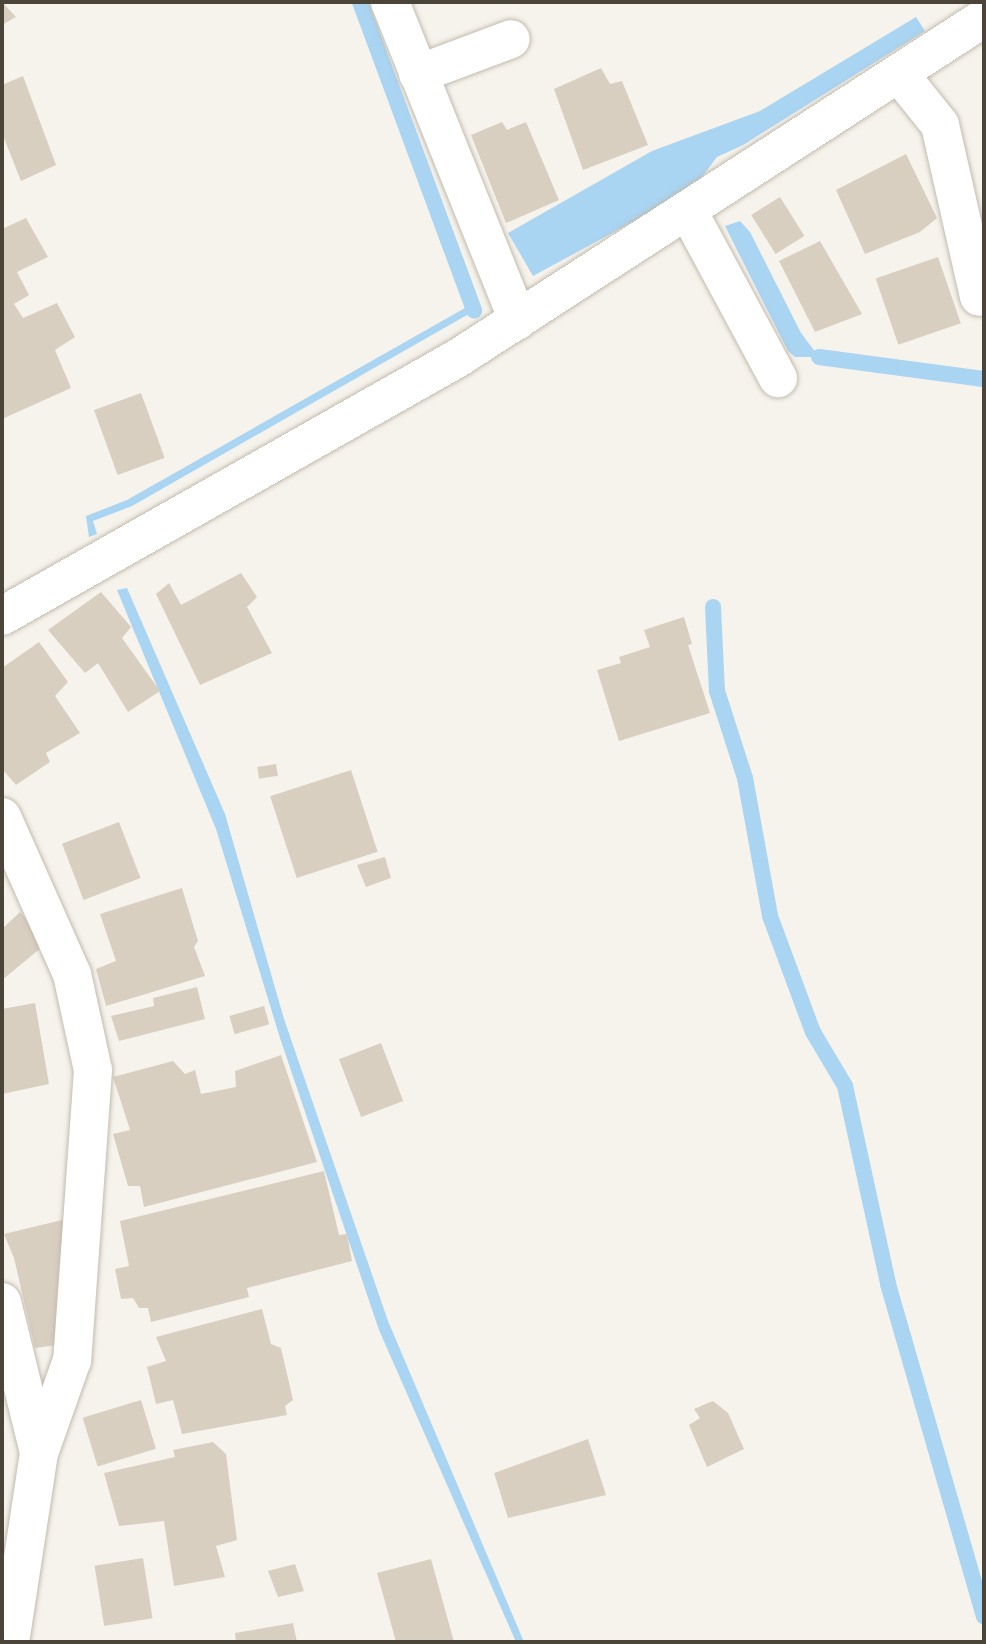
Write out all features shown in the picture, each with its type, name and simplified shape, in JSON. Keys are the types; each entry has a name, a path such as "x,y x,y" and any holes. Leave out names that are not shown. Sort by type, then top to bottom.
{"street":[{"path":"390,2 518,320"},
{"path":"2,616 518,320 900,75 984,18"},
{"path":"418,74 511,39"},
{"path":"900,75 940,125 979,297"},
{"path":"688,211 778,378"},
{"path":"2,817 72,974 93,1070 72,1360 39,1453 10,1642"},
{"path":"2,1302 39,1453"}],"water":[{"path":"916,17 925,31 743,145 717,157 693,189 533,276 508,233 652,151 760,111"},
{"path":"740,221 750,232 801,333 819,357 795,357 788,351 725,226"},
{"path":"472,304 474,311 132,506 93,521 97,534 89,537 86,516 127,500"},
{"path":"127,588 225,814 284,1019 388,1321 524,1642 516,1642 379,1330 280,1038 216,829 117,590"}],"building":[{"path":"2,2 16,17 2,25"},
{"path":"601,68 610,84 622,81 648,145 583,170 554,89"},
{"path":"23,76 56,165 21,181 2,133 2,85"},
{"path":"502,122 507,130 526,122 559,200 506,223 471,135"},
{"path":"906,154 937,218 920,232 865,254 836,190"},
{"path":"780,197 804,236 776,254 751,215"},
{"path":"26,218 48,257 17,272 29,295 14,304 23,318 57,303 75,337 55,350 71,388 2,419 2,229"},
{"path":"820,241 862,314 815,332 779,261"},
{"path":"938,257 961,323 898,345 876,278"},
{"path":"141,393 165,458 118,475 94,410"},
{"path":"241,573 257,597 247,607 272,653 200,685 156,594 169,583 181,605"},
{"path":"101,592 131,627 122,638 160,691 128,712 98,663 85,673 48,630"},
{"path":"684,617 692,644 688,645 710,713 619,741 597,670 621,663 619,657 650,647 644,630"},
{"path":"39,642 68,682 55,696 80,733 46,753 50,762 16,785 2,769 2,668"},
{"path":"276,764 278,776 259,779 257,767"},
{"path":"351,770 378,852 297,878 270,796"},
{"path":"119,822 141,878 84,900 62,844"},
{"path":"385,857 391,878 366,887 357,865"},
{"path":"182,888 198,941 194,947 205,976 106,1006 96,969 116,961 100,914"},
{"path":"20,912 47,943 2,980 2,929"},
{"path":"197,987 205,1019 119,1041 111,1016 154,1006 153,998"},
{"path":"35,1003 49,1084 2,1094 2,1009"},
{"path":"264,1006 269,1024 235,1034 229,1016"},
{"path":"381,1043 403,1101 361,1117 339,1059"},
{"path":"281,1055 317,1162 144,1207 140,1186 128,1186 113,1134 130,1130 113,1077 173,1061 185,1074 195,1070 201,1094 236,1087 235,1071"},
{"path":"324,1171 339,1235 347,1234 352,1261 247,1288 249,1297 151,1322 148,1308 139,1308 133,1298 121,1299 115,1269 129,1266 120,1221"},
{"path":"66,1219 56,1345 35,1348 14,1258 4,1234"},
{"path":"262,1309 271,1344 281,1348 293,1400 285,1406 287,1415 182,1434 173,1400 156,1404 147,1367 166,1361 156,1337"},
{"path":"141,1400 156,1449 98,1467 83,1418"},
{"path":"713,1401 728,1413 744,1449 707,1467 689,1425 700,1418 694,1409"},
{"path":"588,1439 606,1495 508,1518 494,1473"},
{"path":"213,1442 226,1454 237,1540 216,1546 225,1577 174,1586 164,1521 119,1526 104,1473 175,1457 173,1450"},
{"path":"143,1558 153,1618 104,1626 95,1566"},
{"path":"431,1559 454,1642 396,1642 377,1573"},
{"path":"295,1564 304,1591 278,1597 268,1571"},
{"path":"293,1623 297,1642 236,1642 235,1633"}],"waterway":[{"path":"360,2 474,311"},
{"path":"819,357 984,379"},
{"path":"713,607 717,691 745,778 770,916 813,1032 845,1086 888,1284 984,1616"}]}
